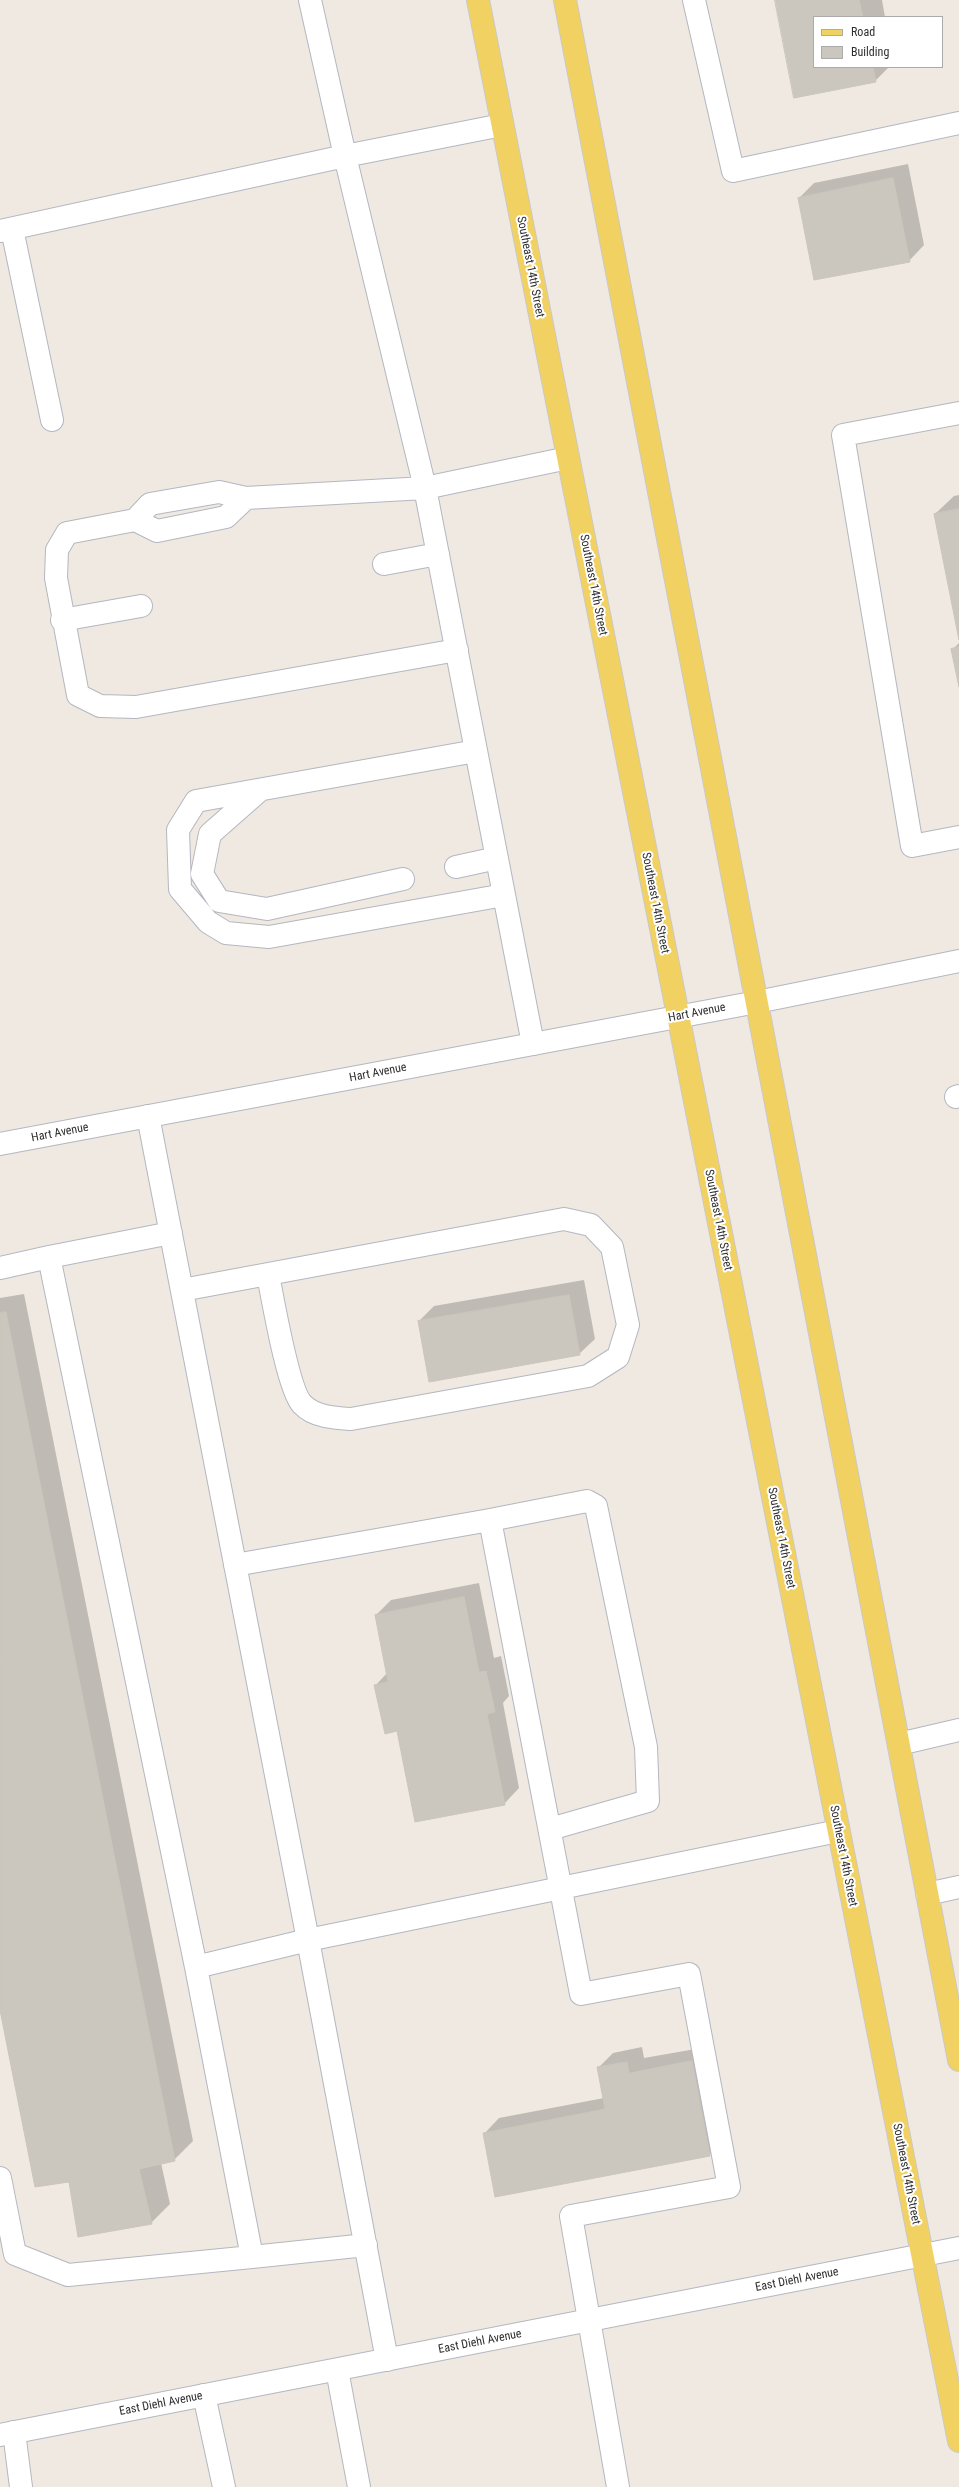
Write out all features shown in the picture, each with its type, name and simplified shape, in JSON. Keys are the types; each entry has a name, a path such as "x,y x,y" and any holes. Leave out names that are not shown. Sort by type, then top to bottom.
{"main road":[{"name":"Southeast 14th Street","path":"478,0 959,2441"},
{"path":"565,0 959,2060"}],"street":[{"path":"310,0 345,156 425,488 533,1044"},
{"path":"694,0 733,171 959,123"},
{"path":"52,420 6,230 345,156 502,125"},
{"path":"959,413 843,435 912,846 959,837"},
{"path":"457,650 136,707 100,706 78,695 62,620 56,578 57,550 67,533 135,520 157,531 226,517 246,498 425,488 568,458"},
{"path":"384,564 438,554"},
{"path":"62,620 141,606"},
{"path":"476,751 196,801 178,830 180,889 208,922 226,933 269,937 504,895"},
{"path":"261,789 210,834 202,874 219,901 267,909 402,879"},
{"path":"456,867 497,858"},
{"name":"Hart Avenue","path":"0,1144 757,1002 959,961"},
{"path":"148,1116 388,2360"},
{"path":"182,1290 564,1219 591,1225 612,1247 628,1325 618,1357 588,1376 351,1419 325,1417 302,1404 292,1384 268,1275"},
{"path":"0,1268 171,1233"},
{"path":"49,1257 196,1967 252,2257"},
{"path":"235,1565 490,1520 587,1500 596,1506 646,1747 648,1801 550,1829"},
{"path":"490,1520 581,1994 689,1974 729,2187 571,2216 591,2320 618,2487"},
{"path":"899,1744 959,1730"},
{"path":"196,1967 308,1940 838,1830"},
{"path":"927,1894 959,1887"},
{"path":"0,2178 15,2254 68,2275 366,2245"},
{"name":"East Diehl Avenue","path":"7,2434 959,2248"},
{"path":"337,2370 359,2487"},
{"path":"204,2395 224,2487"},
{"path":"7,2434 21,2487"}],"building":[{"path":"775,0 859,0 863,16 813,16 813,68 873,68 876,82 794,98"},
{"path":"893,178 910,262 814,280 798,198"},
{"path":"959,509 959,640 934,514"},
{"path":"959,647 959,687 951,649"},
{"path":"569,1295 580,1355 429,1382 418,1321"},
{"path":"6,1312 175,2161 139,2169 152,2224 78,2237 69,2182 35,2187 0,2010 0,1313"},
{"path":"464,1597 479,1672 486,1671 495,1712 487,1714 505,1805 415,1822 397,1731 385,1734 374,1685 388,1682 375,1615"},
{"path":"692,2061 710,2156 495,2197 483,2133 605,2109 597,2067 627,2062 629,2073"}]}
